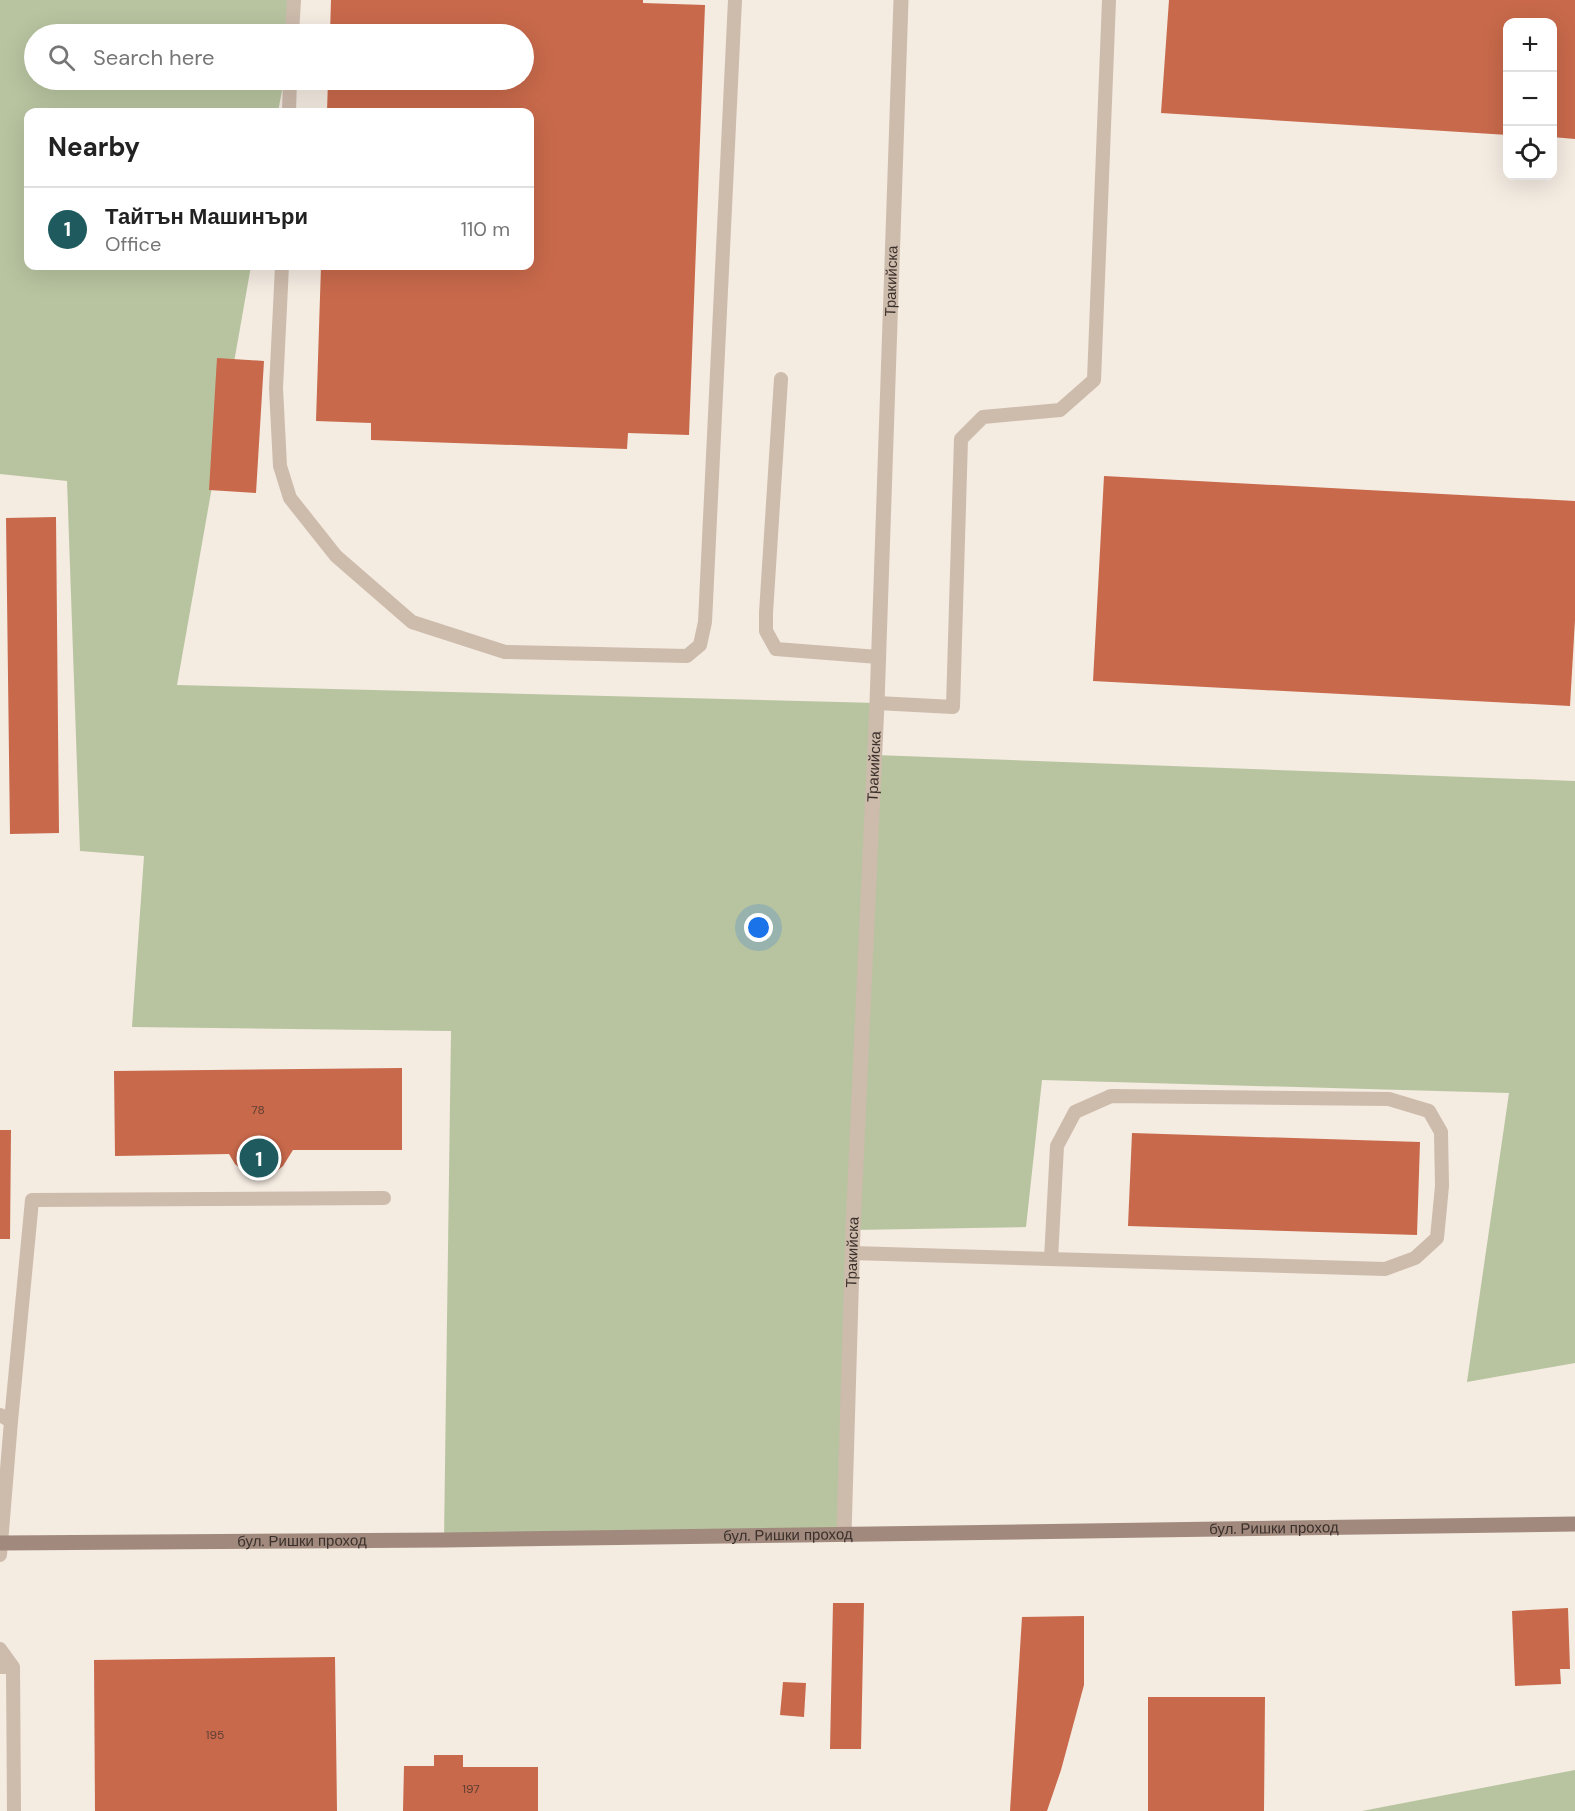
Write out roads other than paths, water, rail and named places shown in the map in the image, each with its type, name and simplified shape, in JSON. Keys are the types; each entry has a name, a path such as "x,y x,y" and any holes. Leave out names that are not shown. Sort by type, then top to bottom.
{"main road":[{"name":"бул. Ришки проход","path":"0,1547 1575,1524"}],"street":[{"name":"Тракийска","path":"844,1534 852,1253 877,704 901,0"}],"lane":[{"path":"293,24 294,0"},
{"path":"282,270 276,388 280,466 290,498 336,556 412,622 505,652 687,656 700,645 705,622 735,0"},
{"path":"892,0 900,28"},
{"path":"877,704 953,707 961,438 982,417 1060,410 1094,380 1109,0"},
{"path":"289,108 290,90"},
{"path":"781,379 766,631 776,649 878,657"},
{"path":"852,1253 1051,1259 1385,1269 1415,1258 1437,1238 1442,1186 1441,1132 1429,1111 1389,1099 1111,1096 1075,1112 1057,1146 1051,1259"},
{"path":"0,1547 6,1418 32,1200 384,1198"},
{"path":"0,1649 7,1667 14,1811"}],"place":[{"name":"Тайтън Машинъри","path":"259,1158"}]}
